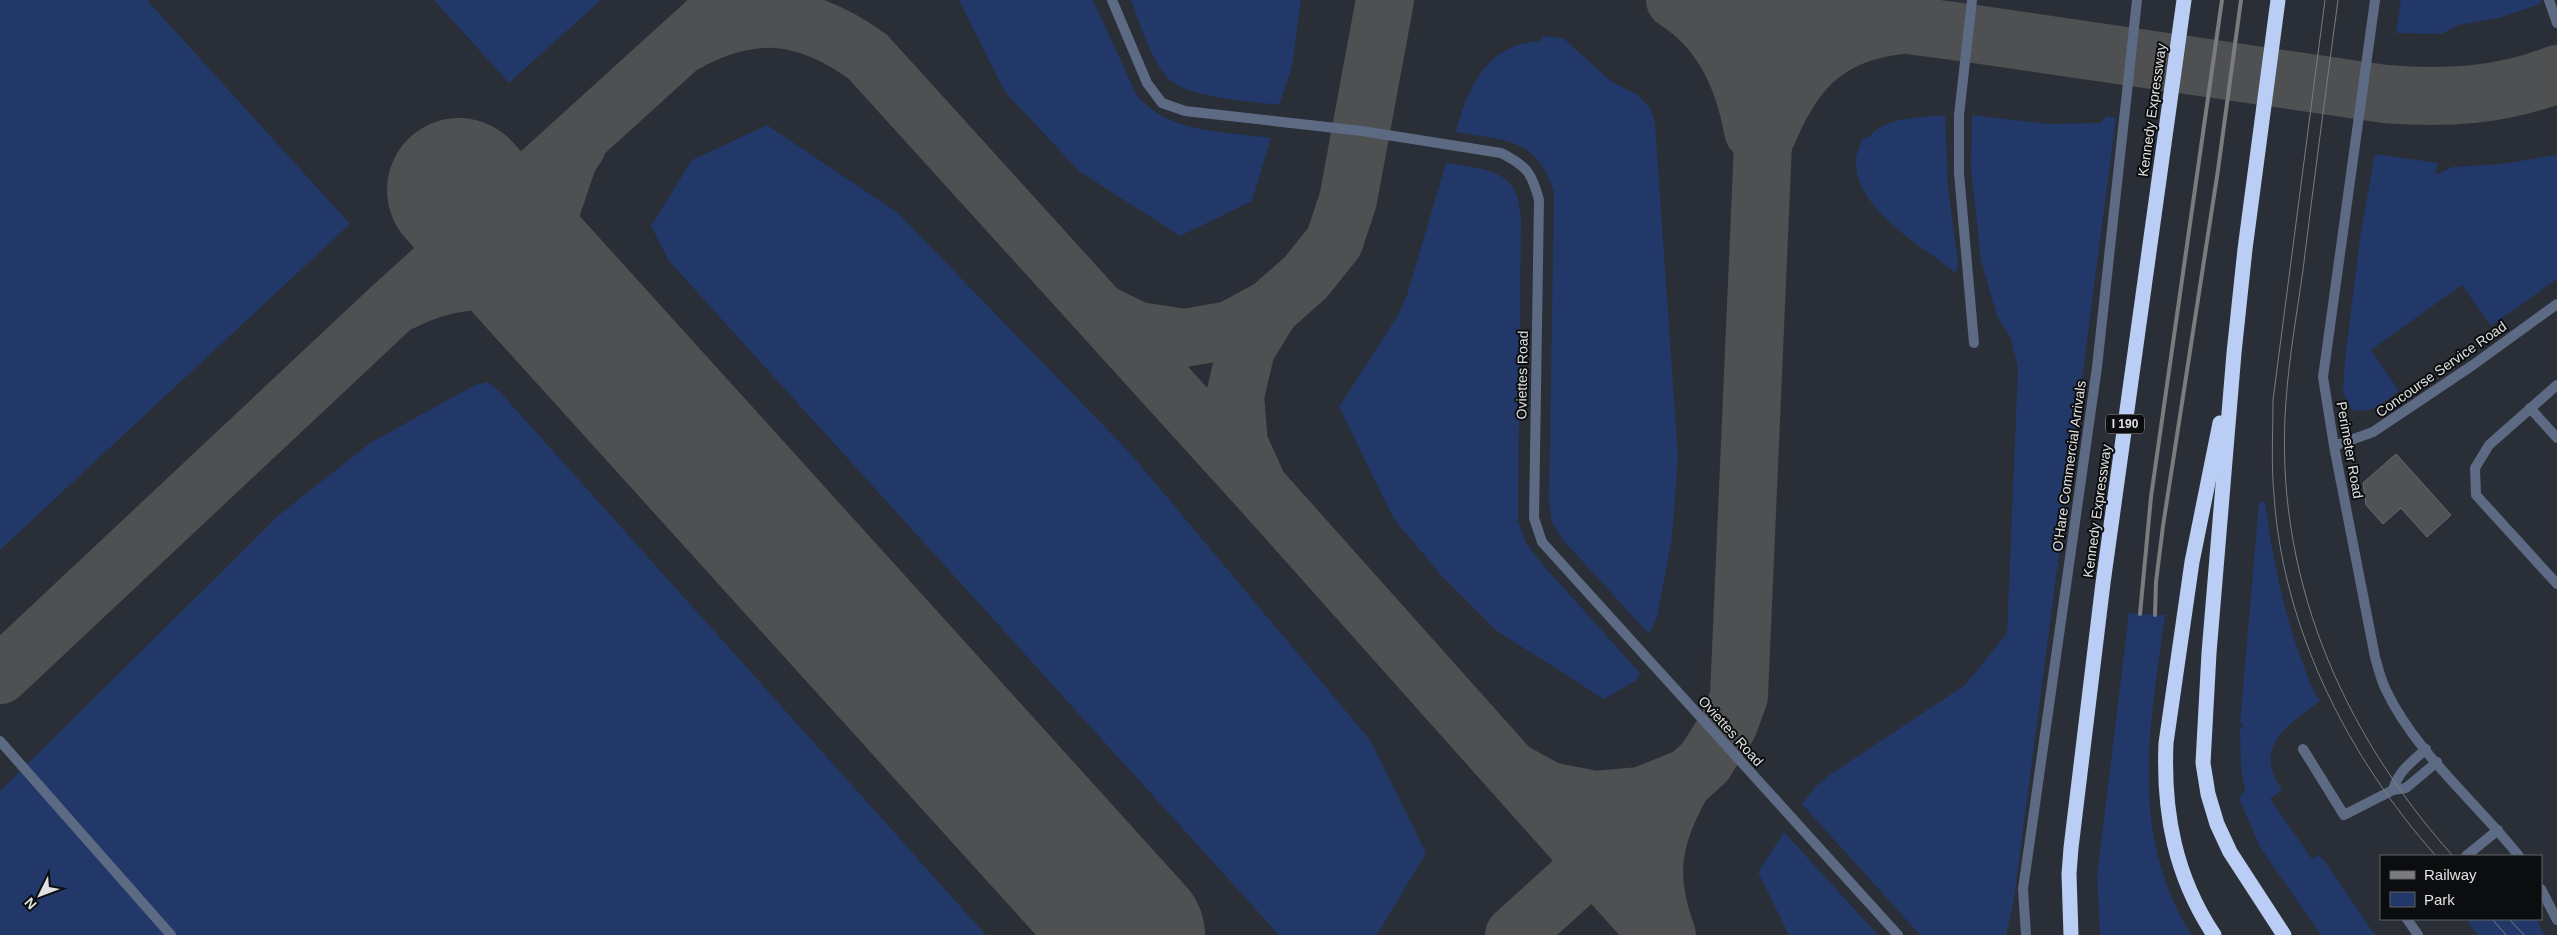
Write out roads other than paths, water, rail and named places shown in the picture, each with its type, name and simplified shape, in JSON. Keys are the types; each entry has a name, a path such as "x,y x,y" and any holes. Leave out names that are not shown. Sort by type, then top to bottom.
{"highway":[{"name":"Kennedy Expressway","path":"2071,935 2069,874 2071,848 2106,563 2184,0"},
{"path":"2278,0 2245,249 2234,353 2209,653 2203,763 2208,794 2217,824 2230,852 2284,935"},
{"path":"2214,935 2190,893 2178,863 2167,808 2165,771 2166,744 2192,562 2234,353"}],"lane":[{"name":"Oviettes Road","path":"1112,0 1148,83 1162,103 1185,111 1362,131 1501,153 1522,164 1534,179 1539,200 1534,518 1542,542 1898,935"},
{"path":"1972,0 1959,115 1959,174 1974,343"},
{"name":"O'Hare Commercial Arrivals","path":"2026,935 2023,889 2097,367 2137,0"},
{"name":"Perimeter Road","path":"2375,0 2323,378 2334,446 2375,657 2385,689 2400,715 2426,749 2518,855"},
{"path":"2549,0 2557,23"},
{"name":"Concourse Service Road","path":"2334,446 2373,432 2473,365 2557,304"},
{"path":"2557,385 2489,444 2475,468 2476,495 2557,584"},
{"path":"2530,408 2557,438"},
{"path":"0,741 171,935"},
{"path":"2303,749 2344,815 2393,790 2406,788 2437,762"},
{"path":"2393,790 2396,778 2426,749"},
{"path":"2467,855 2498,830"},
{"path":"2542,892 2557,920"},
{"path":"2408,920 2418,935"}],"tram line":[{"path":"2325,0 2273,400 2273,483 2280,545 2291,594 2306,642 2325,689 2348,734 2375,777 2404,818 2435,855"},
{"path":"2338,0 2287,385 2285,464 2291,527 2303,587 2322,645 2347,702 2377,756 2413,807 2452,855"},
{"path":"2493,920 2506,935"},
{"path":"2510,920 2524,935"}],"railway":[{"path":"2140,614 2151,497 2222,0"},
{"path":"2155,615 2156,582 2163,526 2218,170 2241,0"}]}
